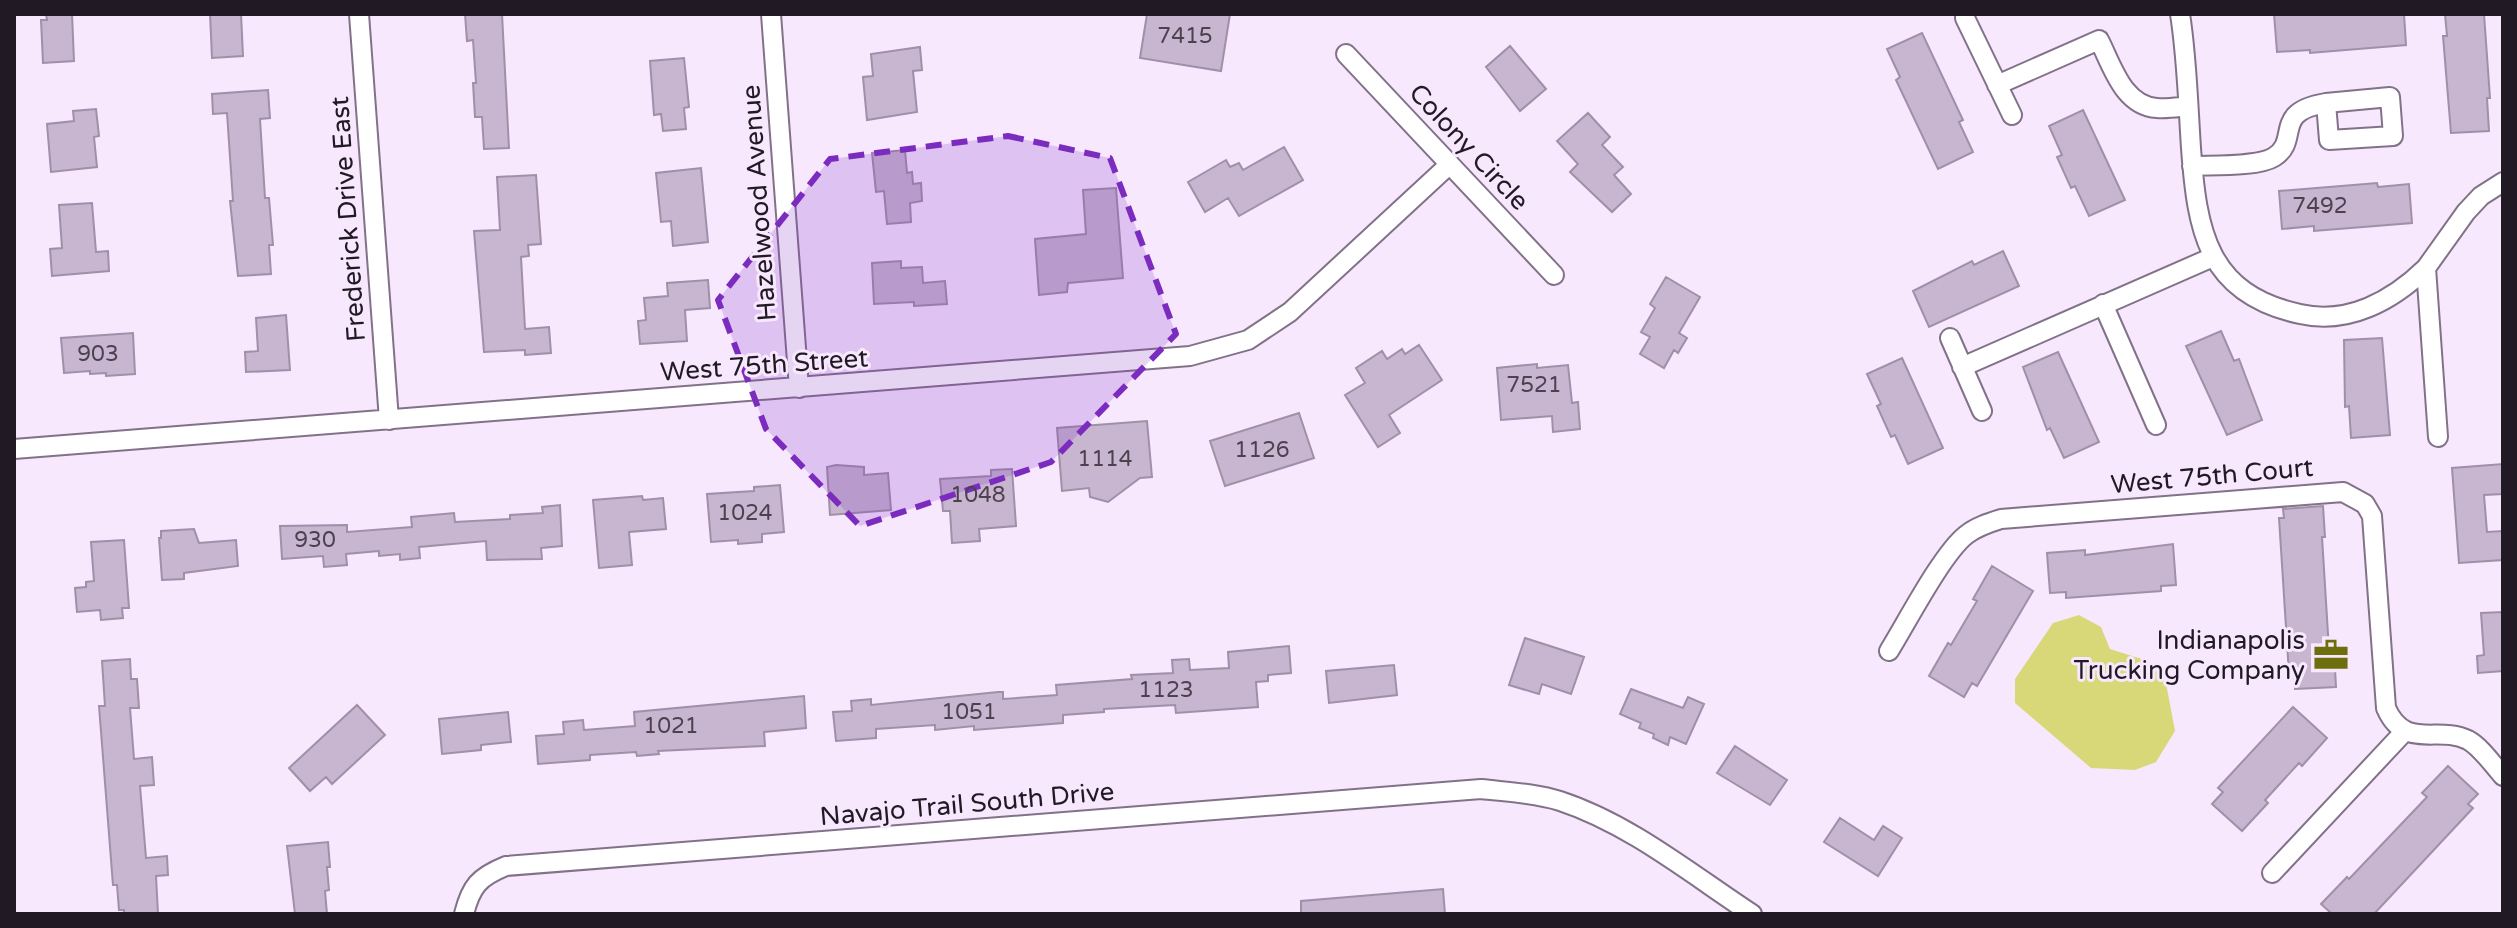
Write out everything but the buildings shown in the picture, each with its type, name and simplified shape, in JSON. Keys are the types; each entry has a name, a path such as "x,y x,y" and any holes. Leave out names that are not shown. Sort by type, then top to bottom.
{"street":[{"name":"Frederick Drive East","path":"359,14 389,420"},
{"name":"Hazelwood Avenue","path":"771,14 799,388"},
{"path":"2180,14 2197,217 2213,257 2240,288 2256,300 2274,309 2314,317 2344,316 2373,307 2426,268 2466,212 2481,196 2503,182"},
{"path":"1965,18 2012,115"},
{"path":"1997,85 2099,40 2121,86 2134,100 2156,108 2188,106"},
{"name":"Colony Circle","path":"1346,54 1554,275"},
{"path":"2192,166 2267,160 2278,154 2286,139 2289,123 2298,111 2326,103"},
{"name":"West 75th Street","path":"14,449 1190,356 1248,340 1290,312 1450,164"},
{"path":"1962,367 2213,257"},
{"path":"2426,268 2438,437"},
{"path":"2103,304 2156,425"},
{"path":"1950,338 1982,411"},
{"name":"West 75th Court","path":"1889,651 1952,550 1967,535 1986,523 2001,519 2343,492 2365,504 2372,516 2386,708 2392,721 2405,731"},
{"path":"2272,873 2405,731 2463,738 2472,742 2503,776"},
{"name":"Navajo Trail South Drive","path":"464,914 469,893 480,880 506,866 1481,789 1530,794 1560,801 1615,824 1752,914"}],"highlighted area":[{"path":"1008,136 1110,158 1176,334 1051,462 860,526 766,429 718,300 830,159"}],"shaded area":[{"path":"2079,615 2101,627 2110,649 2148,661 2166,683 2175,731 2156,762 2135,770 2091,768 2015,703 2015,679 2053,623"}],"place":[{"name":"Indianapolis Trucking Company","path":"2331,655"}]}
